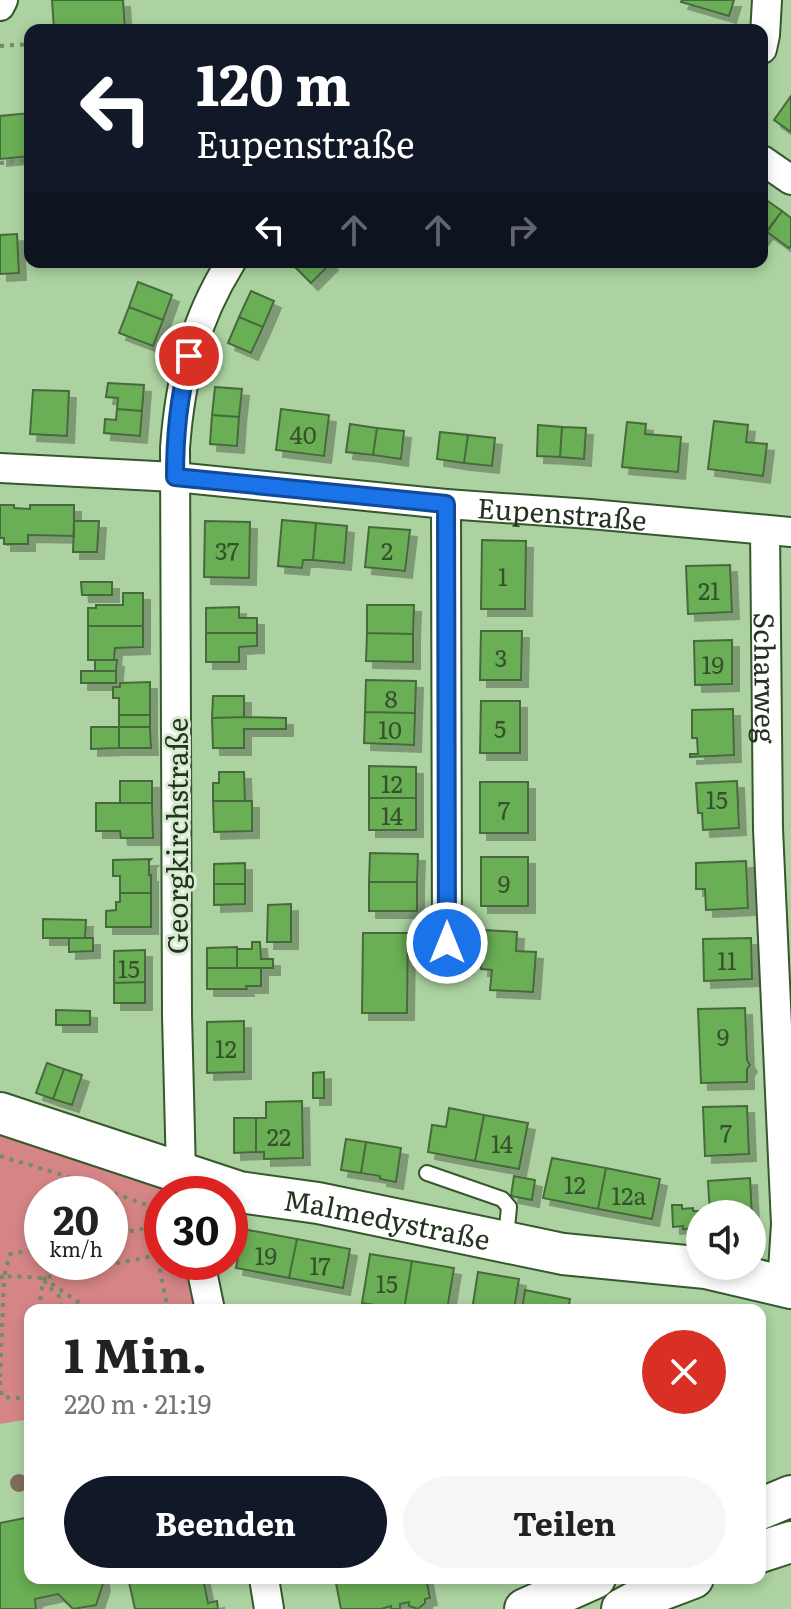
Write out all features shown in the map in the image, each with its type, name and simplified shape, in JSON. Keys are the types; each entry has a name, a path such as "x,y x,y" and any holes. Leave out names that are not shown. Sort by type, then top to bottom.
{"street":[{"path":"0,6 3,0"},
{"path":"766,24 767,0"},
{"path":"768,164 791,180"},
{"name":"Georgkirchstraße","path":"184,1176 177,1015 175,448 178,405 189,356 204,312 228,268"},
{"name":"Eupenstraße","path":"0,468 175,477 446,504 778,531"},
{"path":"446,504 447,943"},
{"name":"Scharweg","path":"778,531 768,829 788,1293"},
{"name":"Malmedystraße","path":"0,1113 166,1176"},
{"name":"Malmedystraße","path":"248,1197 318,1203 563,1254 706,1268 788,1293"},
{"path":"204,1280 209,1304"},
{"path":"766,1506 791,1496"},
{"path":"766,1550 791,1542"},
{"path":"265,1584 269,1609"},
{"path":"525,1609 581,1584"},
{"path":"622,1609 677,1584"}],"lane":[{"path":"427,1173 502,1199 509,1207 505,1242"}],"path":[{"path":"0,46 24,44"},
{"path":"0,163 24,160"},
{"path":"0,1156 144,1204"},
{"path":"24,1251 10,1254 2,1277 0,1380 1,1398 24,1397"},
{"path":"2,1277 24,1277"},
{"path":"40,1304 43,1280"},
{"path":"44,1280 59,1296 61,1304"},
{"path":"46,1280 81,1304"},
{"path":"163,1280 167,1304"}],"shaded area":[{"path":"0,1127 144,1178 144,1280 192,1280 198,1304 24,1304 24,1420 0,1424"}],"building":[{"path":"52,0 123,0 125,24 54,24"},
{"path":"682,0 734,0 729,16"},
{"path":"791,96 791,132 774,120"},
{"path":"24,114 24,157 0,159 0,116"},
{"path":"768,201 782,211 768,229"},
{"path":"782,211 791,218 791,246 789,248 768,231"},
{"path":"17,234 19,273 0,274 0,235"},
{"path":"296,268 326,268 311,283"},
{"path":"138,282 172,295 163,320 129,307"},
{"path":"251,291 274,301 263,327 239,317"},
{"path":"129,307 163,320 153,346 119,333"},
{"path":"239,317 263,327 251,353 228,343"},
{"path":"108,383 144,385 142,411 117,409 118,398 106,397"},
{"path":"215,387 242,389 239,417 212,415"},
{"path":"33,390 69,391 67,436 30,434"},
{"path":"117,409 142,411 140,436 104,433 105,419 116,420"},
{"path":"281,409 329,415 324,456 276,450"},
{"path":"212,415 239,417 237,446 210,444"},
{"path":"714,421 748,425 746,442 767,444 763,476 708,469"},
{"path":"627,422 646,424 645,434 681,437 678,472 622,467"},
{"path":"350,424 377,428 373,455 346,452"},
{"path":"538,425 562,427 560,457 537,456"},
{"path":"562,427 586,428 584,459 560,457"},
{"path":"377,428 404,431 401,459 373,455"},
{"path":"440,432 468,435 464,463 437,459"},
{"path":"468,435 495,438 492,466 464,463"},
{"path":"0,505 30,509 30,505 74,505 74,536 28,535 28,544 4,544 4,538 0,538"},
{"path":"282,520 316,523 313,560 303,560 302,568 278,566"},
{"path":"74,521 99,521 97,552 73,552"},
{"path":"205,521 250,522 249,578 204,577"},
{"path":"316,523 347,526 344,563 313,560"},
{"path":"369,527 410,530 405,571 365,567"},
{"path":"482,540 526,541 525,609 481,609"},
{"path":"730,565 732,612 688,614 686,566"},
{"path":"81,582 112,582 112,595 82,595"},
{"path":"123,593 143,593 143,626 88,626 88,608 123,605"},
{"path":"367,605 414,605 413,634 367,633"},
{"path":"239,607 239,618 257,618 257,633 206,633 206,608"},
{"path":"88,626 143,626 143,647 115,648 114,660 88,660"},
{"path":"481,631 522,631 521,680 480,680"},
{"path":"206,633 257,633 257,646 239,647 239,662 206,662"},
{"path":"367,633 413,634 413,662 366,661"},
{"path":"732,640 732,684 695,685 694,641"},
{"path":"95,660 117,660 116,671 95,671"},
{"path":"81,671 116,671 116,683 81,683"},
{"path":"366,680 416,681 415,713 365,712"},
{"path":"150,682 150,715 119,715 119,698 113,698 113,687 120,687 120,683"},
{"path":"213,696 244,696 244,717 212,718"},
{"path":"481,701 520,701 520,753 480,753"},
{"path":"733,709 734,755 690,757 690,754 698,754 697,738 692,738 692,710"},
{"path":"365,712 415,713 414,745 364,743"},
{"path":"119,715 150,715 150,727 119,727"},
{"path":"212,718 286,718 286,729 244,729 244,748 213,748"},
{"path":"91,727 119,727 119,748 91,749"},
{"path":"119,727 150,727 151,748 119,748"},
{"path":"369,766 416,767 416,798 369,798"},
{"path":"219,772 244,772 245,801 213,801 213,783 219,783"},
{"path":"120,781 152,781 152,803 120,803"},
{"path":"737,781 739,828 703,830 702,813 698,813 696,783"},
{"path":"480,782 528,782 528,833 480,833"},
{"path":"369,798 416,798 416,830 369,830"},
{"path":"213,801 252,801 252,831 214,832"},
{"path":"96,803 152,803 153,838 121,838 120,831 96,831"},
{"path":"370,853 418,854 417,882 369,882"},
{"path":"481,857 528,857 528,906 481,906"},
{"path":"151,859 151,893 120,893 120,876 113,876 113,860"},
{"path":"746,861 748,908 706,910 705,889 696,889 696,863"},
{"path":"245,863 245,884 214,884 214,864"},
{"path":"369,882 417,882 417,911 369,911"},
{"path":"214,884 245,884 245,904 214,905"},
{"path":"120,893 151,893 151,927 106,927 106,911 116,910"},
{"path":"291,904 291,942 267,942 268,905"},
{"path":"43,919 86,920 85,938 43,938"},
{"path":"483,930 517,932 516,951 536,952 533,992 490,990 492,970 481,969"},
{"path":"363,933 408,933 407,1013 362,1013"},
{"path":"69,938 93,938 93,951 69,952"},
{"path":"751,938 752,979 704,981 703,939"},
{"path":"252,942 260,942 261,959 273,959 273,968 237,968 237,949 252,949"},
{"path":"237,947 237,968 207,968 207,948"},
{"path":"145,950 145,982 114,983 114,951"},
{"path":"207,968 261,968 261,986 207,989"},
{"path":"145,982 145,1003 114,1003 114,983"},
{"path":"745,1008 747,1060 750,1065 747,1082 701,1083 698,1009"},
{"path":"56,1010 90,1011 90,1025 56,1025"},
{"path":"244,1021 244,1072 207,1073 207,1022"},
{"path":"47,1063 64,1069 53,1099 36,1093"},
{"path":"64,1069 82,1075 72,1105 53,1099"},
{"path":"324,1072 324,1098 313,1098 313,1073"},
{"path":"302,1101 303,1158 264,1159 264,1152 256,1152 256,1118 266,1118 266,1102"},
{"path":"747,1106 749,1154 705,1156 703,1107"},
{"path":"449,1108 484,1115 475,1161 428,1152 432,1125 446,1127"},
{"path":"484,1115 528,1123 519,1169 475,1161"},
{"path":"234,1118 256,1118 256,1152 234,1153"},
{"path":"346,1139 366,1142 361,1173 341,1170"},
{"path":"366,1142 401,1148 396,1182 361,1173"},
{"path":"552,1158 606,1168 598,1209 543,1198"},
{"path":"606,1168 660,1179 652,1219 598,1209"},
{"path":"514,1176 535,1180 532,1200 511,1196"},
{"path":"750,1178 751,1200 709,1200 708,1181"},
{"path":"672,1205 682,1205 682,1209 686,1209 686,1229 683,1226 673,1227"},
{"path":"248,1230 297,1239 289,1278 248,1270"},
{"path":"297,1239 350,1249 343,1288 289,1278"},
{"path":"370,1254 412,1261 405,1304 362,1303"},
{"path":"412,1261 454,1268 448,1304 405,1304"},
{"path":"478,1272 519,1279 515,1304 473,1304"},
{"path":"525,1290 570,1299 569,1304 523,1304"},
{"path":"24,1518 24,1584 103,1584 96,1605 73,1609 58,1594 35,1599 36,1609 0,1609 0,1523"},
{"path":"129,1584 204,1584 208,1603 217,1601 218,1609 135,1609"},
{"path":"336,1584 427,1584 430,1598 425,1599 418,1609 409,1606 409,1602 400,1604 400,1609 391,1609 391,1606 341,1609"}],"route":[{"path":"189,356 178,405 175,477 446,504 447,943"}]}
